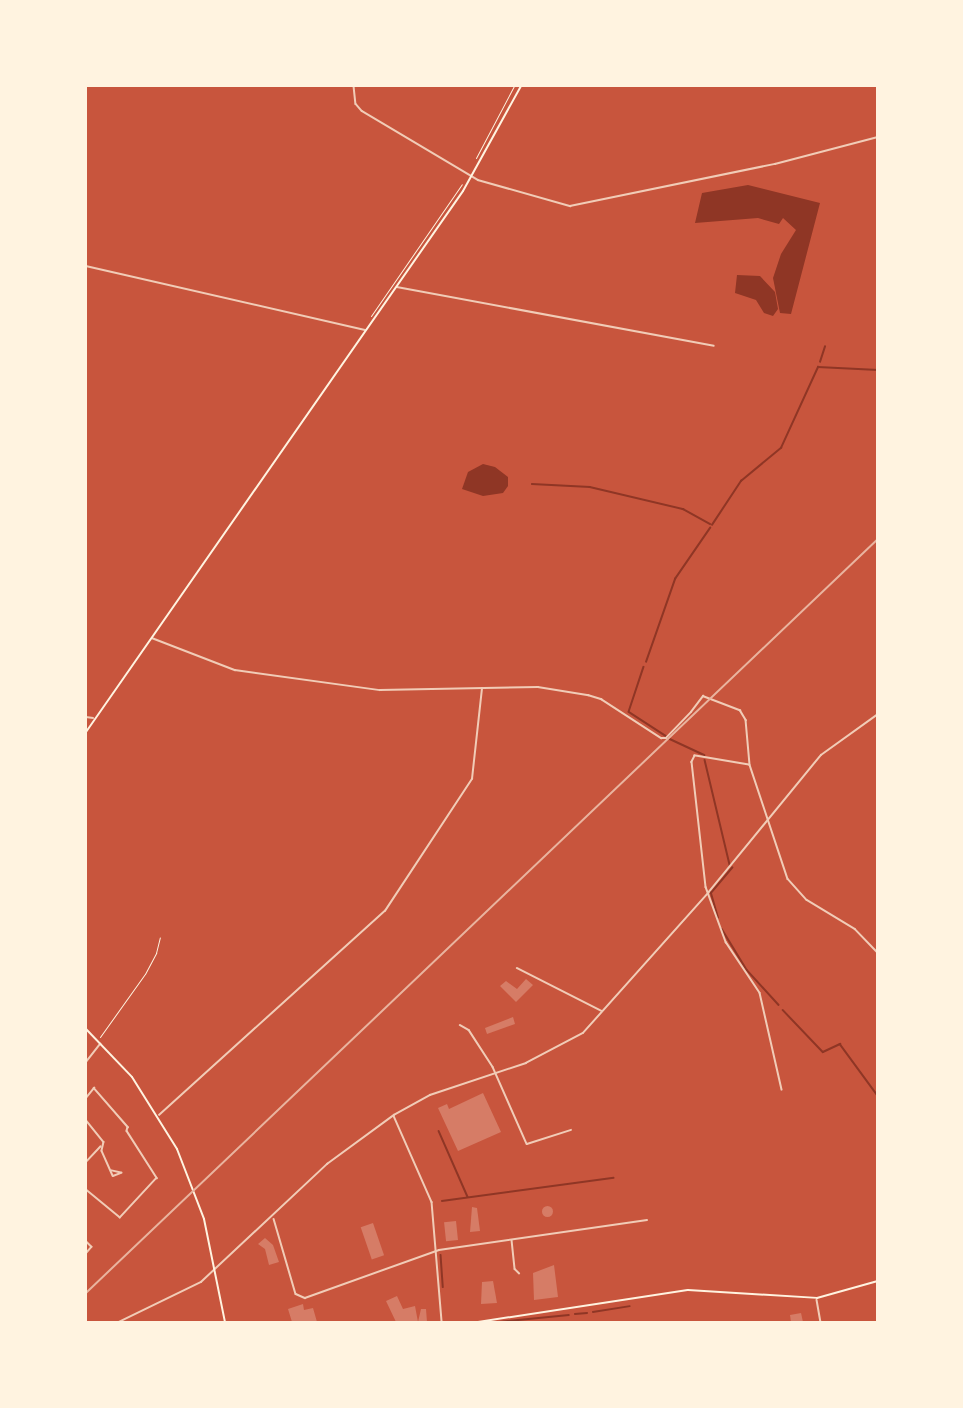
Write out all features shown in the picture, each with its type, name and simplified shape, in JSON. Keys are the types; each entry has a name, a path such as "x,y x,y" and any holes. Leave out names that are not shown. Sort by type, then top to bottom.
{"main road":[{"path":"86,732 473,176 520,86"},
{"path":"86,1029 132,1077 159,1115 192,1183 198,1198 215,1270 225,1323"},
{"path":"478,1323 687,1290 817,1298 878,1281"}],"street":[{"path":"354,86 356,104 362,111 473,176 577,207 839,150 878,137"},
{"path":"86,266 366,330"},
{"path":"396,287 714,346"},
{"path":"151,638 246,672 387,691 538,687 597,697 663,739 703,696 743,712 750,765 784,871 797,891 855,929 878,953"},
{"path":"159,1115 385,911 470,784 482,688"},
{"path":"119,1323 184,1292 215,1270 273,1218 327,1164 394,1115 430,1095 496,1074 575,1038 603,1012 708,893 821,755 878,714"},
{"path":"86,717 95,719"},
{"path":"750,765 693,759 708,893 726,942 760,993 783,1090"},
{"path":"517,968 603,1012"},
{"path":"460,1025 469,1030 496,1074 527,1144 571,1130"},
{"path":"86,1062 101,1044"},
{"path":"86,1098 94,1088 128,1126 157,1178 120,1218 86,1190"},
{"path":"394,1115 432,1202 442,1323"},
{"path":"86,1120 101,1136 102,1147 112,1171"},
{"path":"86,1162 95,1148 102,1147"},
{"path":"273,1218 300,1297 437,1250 647,1220"},
{"path":"512,1239 515,1269 519,1273"},
{"path":"86,1240 92,1246 86,1254"},
{"path":"817,1298 821,1323"}],"path":[{"path":"476,166 476,158 514,86"},
{"path":"100,1038 145,974 160,936"}],"shaded area":[{"path":"748,185 820,203 791,314 780,313 773,278 781,254 796,230 783,218 779,224 758,218 695,223 702,193"},
{"path":"737,275 760,276 775,292 778,309 773,316 764,313 756,300 735,293"},
{"path":"483,464 495,467 508,477 508,486 503,493 483,496 462,489 468,472"}],"building":[{"path":"526,979 533,985 516,1002 500,986 506,981 517,989"},
{"path":"513,1017 515,1024 487,1034 485,1028"},
{"path":"483,1093 501,1132 458,1151 438,1108 447,1104 449,1109"},
{"path":"547,1205 553,1211 547,1217 541,1211"},
{"path":"472,1207 477,1208 480,1231 470,1232"},
{"path":"456,1221 458,1240 446,1241 444,1222"},
{"path":"373,1223 384,1255 372,1259 361,1227"},
{"path":"265,1238 273,1245 279,1262 269,1265 265,1249 258,1244"},
{"path":"554,1265 558,1297 534,1300 533,1273"},
{"path":"493,1281 497,1303 481,1304 482,1282"},
{"path":"397,1296 403,1309 415,1306 418,1322 396,1322 386,1301"},
{"path":"303,1304 304,1310 313,1308 317,1322 292,1322 288,1309"},
{"path":"421,1309 426,1309 427,1322 418,1322"},
{"path":"801,1313 803,1322 791,1322 790,1315"}],"waterway":[{"path":"820,362 825,347"},
{"path":"712,525 741,481 781,448 818,367 878,370"},
{"path":"532,484 590,487 683,509 710,524"},
{"path":"646,662 675,579 710,528"},
{"path":"644,667 629,712 666,736"},
{"path":"670,739 704,755"},
{"path":"705,760 730,865"},
{"path":"718,918 711,893 732,868"},
{"path":"722,929 747,970 779,1005"},
{"path":"783,1010 823,1052 840,1044 878,1096"},
{"path":"439,1131 468,1197"},
{"path":"442,1201 613,1178"},
{"path":"441,1255 443,1287"},
{"path":"593,1312 630,1306"},
{"path":"575,1314 587,1313"},
{"path":"499,1322 569,1315"}],"railway":[{"path":"86,1293 878,539"}]}
